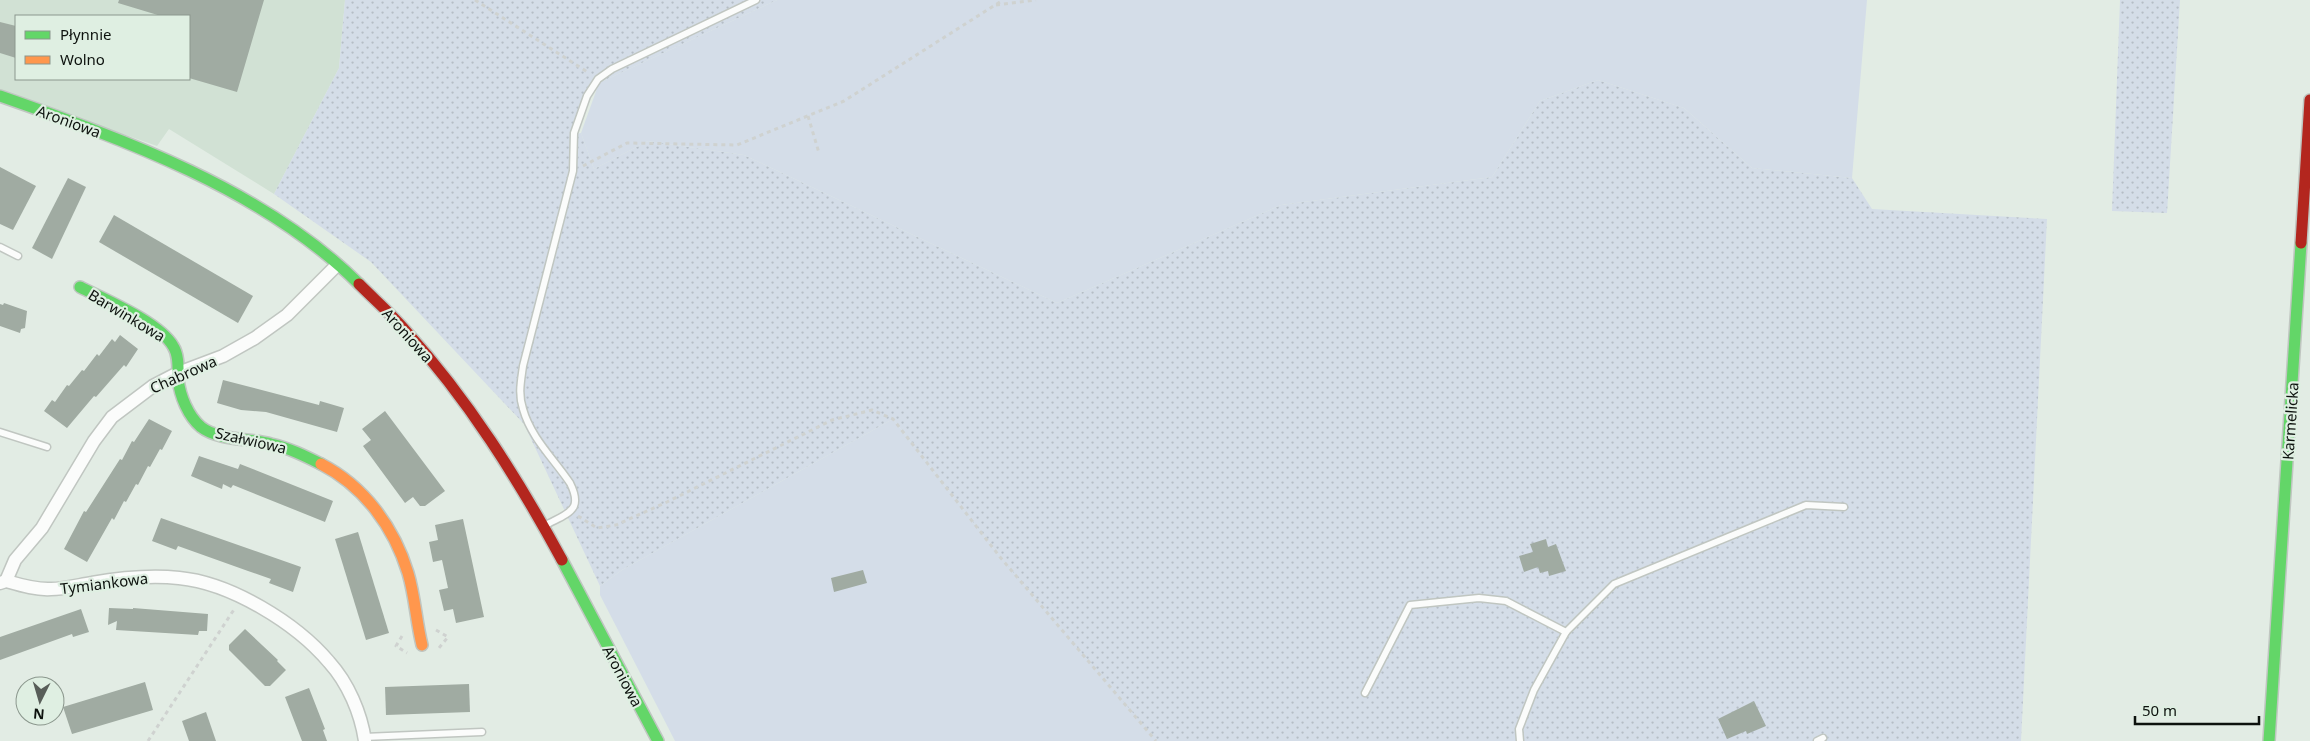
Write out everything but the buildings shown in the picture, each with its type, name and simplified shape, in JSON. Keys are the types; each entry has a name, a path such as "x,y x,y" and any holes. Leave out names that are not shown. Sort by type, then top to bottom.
{"street":[{"name":"Aroniowa","path":"0,96 126,142 218,186 293,230 337,264 393,317 457,392 496,447 543,527 658,741"},
{"name":"Karmelicka","path":"2269,741 2310,100"},
{"name":"Chabrowa","path":"3,582 14,560 42,528 94,441 112,417 138,395 178,373 223,356 255,338 287,315 337,264"},
{"name":"Barwinkowa","path":"80,287 145,322 166,337 173,345 178,358 178,373"},
{"name":"Szałwiowa","path":"178,373 179,387 195,420 204,428 213,432 266,441 295,451 326,465 362,492 385,523 400,551 408,575 422,645"},
{"name":"Tymiankowa","path":"3,582 50,589 117,579 180,578 214,586 242,597 289,626 330,662 350,692 365,739"}],"lane":[{"path":"543,527 570,511 575,504 575,496 571,484 548,456 530,424 523,410 520,389 523,366 574,171 574,133 587,96 598,79 630,60 756,0"},
{"path":"0,247 18,256"},
{"path":"0,432 47,447"},
{"path":"1520,741 1518,729 1534,690 1566,632 1614,584 1806,505 1844,507"},
{"path":"1366,693 1410,605 1479,598 1506,601 1566,632"},
{"path":"365,739 482,732"}],"path":[{"path":"475,0 598,79"},
{"path":"574,171 627,143 737,145 844,101 1003,0"},
{"path":"995,5 1036,0"},
{"path":"808,116 820,153"},
{"path":"570,511 597,528 616,525 667,502 832,420 872,410 894,419 1000,557 1156,741"},
{"path":"148,741 242,597"},
{"path":"434,628 448,637 437,651"},
{"path":"404,633 396,646 411,655"}],"shaded area":[{"path":"0,0 345,0 339,68 274,194 169,129 157,146 0,91"},
{"path":"345,0 777,0 599,83 570,135 581,133 594,169 648,141 744,155 1057,303 1281,205 1492,177 1540,101 1598,80 1684,108 1752,168 1852,178 1872,209 2047,219 2021,741 1156,741 1000,557 893,419 622,570 600,586 524,424 371,262 274,194 339,68"},
{"path":"777,0 1867,0 1852,178 1752,168 1684,108 1598,80 1540,101 1492,177 1281,205 1057,303 744,155 648,141 594,169 581,133 599,83"},
{"path":"2120,0 2180,0 2167,213 2112,211"},
{"path":"893,419 1000,557 1157,741 675,741 600,595 600,586 622,570"}],"traffic: fast":[{"path":"0,96 95,130 143,150 237,195 281,221 322,251 359,284"},
{"path":"2269,741 2301,243"},
{"path":"80,287 131,312 156,328 166,337 176,353 178,379 183,399 192,417 201,427 217,435 278,446 297,452 321,464"},
{"path":"562,560 658,741"}],"traffic: slow":[{"path":"321,464 337,473 364,496 386,524 395,540 408,573 422,645"}],"traffic: jam":[{"path":"2301,243 2310,100"},
{"path":"359,284 389,313 428,356 471,412 510,470 562,560"}]}
